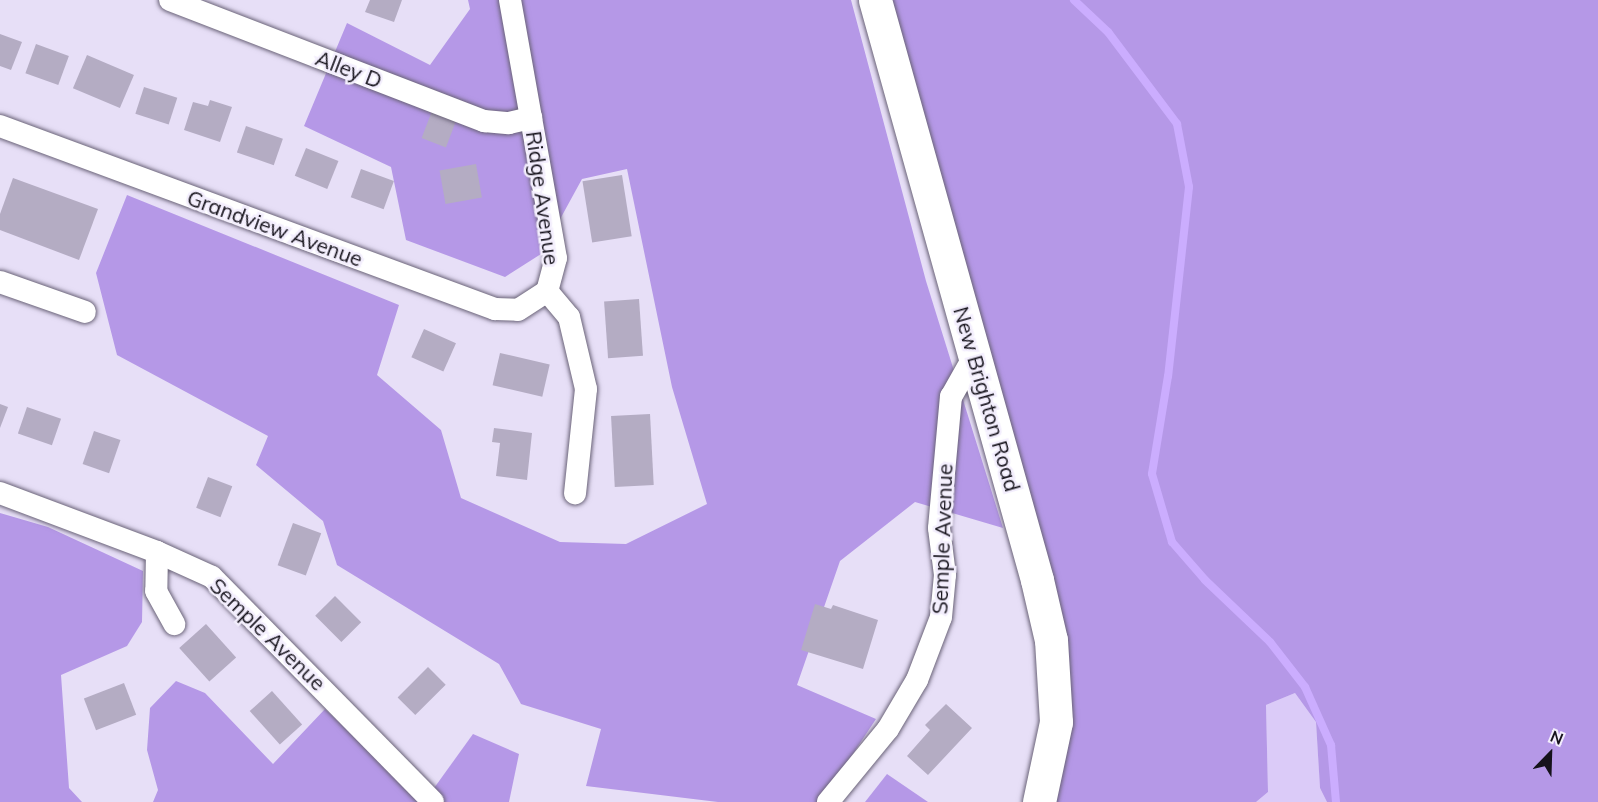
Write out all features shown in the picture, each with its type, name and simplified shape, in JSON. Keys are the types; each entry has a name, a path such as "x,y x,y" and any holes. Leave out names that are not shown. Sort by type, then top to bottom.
{"street":[{"name":"Alley D","path":"170,0 484,121 508,123 531,118"},
{"name":"Ridge Avenue","path":"510,0 556,258 547,291 569,317 586,389 575,493"},
{"name":"New Brighton Road","path":"875,0 1051,640 1056,722 1039,802"},
{"name":"Grandview Avenue","path":"0,126 495,309 518,310 547,291"},
{"path":"0,282 85,312"},
{"name":"Semple Avenue","path":"828,802 894,719 917,680 941,617 945,575 939,528 951,397 974,356"},
{"name":"Semple Avenue","path":"0,493 158,552 212,577 238,600 433,802"},
{"path":"158,552 156,591 174,624"}],"shaded area":[{"path":"468,0 851,0 926,281 1003,528 915,502 840,561 797,685 876,719 821,802 718,802 586,786 601,729 521,704 499,664 337,565 323,521 256,465 268,436 117,355 96,273 127,195 399,305 377,375 441,430 461,498 560,542 626,544 707,504 672,387 627,169 582,179 541,254 505,277 406,240 391,167 304,126 347,23 430,65 470,9"},
{"path":"875,0 1598,0 1598,802 1327,802 1320,788 1316,722 1295,693 1266,705 1268,792 1256,802 1039,802 1056,722"},
{"path":"0,513 48,527 143,571 142,622 127,646 61,675 69,788 82,802 0,802"},
{"path":"176,681 205,693 273,764 325,709 423,802 153,802 158,790 147,750 150,708"},
{"path":"1295,693 1316,722 1320,788 1327,802 1256,802 1268,792 1266,705"},
{"path":"473,734 519,754 509,802 424,802"},
{"path":"887,774 928,802 865,802"}],"building":[{"path":"370,0 402,0 394,22 365,12"},
{"path":"0,34 22,42 11,70 0,66"},
{"path":"36,44 69,56 58,85 25,73"},
{"path":"87,55 134,75 120,108 73,88"},
{"path":"144,87 177,98 169,124 135,114"},
{"path":"210,100 232,107 220,142 184,130 193,102 208,106"},
{"path":"432,111 456,120 446,147 422,138"},
{"path":"246,126 283,139 274,165 237,152"},
{"path":"306,148 338,161 327,189 295,176"},
{"path":"476,164 482,197 445,204 440,170"},
{"path":"361,169 394,181 384,209 351,197"},
{"path":"622,175 632,236 592,242 582,181"},
{"path":"13,178 98,209 79,260 0,230 0,214"},
{"path":"639,299 643,356 608,358 604,301"},
{"path":"424,329 456,343 443,372 411,357"},
{"path":"500,353 550,364 542,397 493,385"},
{"path":"0,404 8,407 0,428"},
{"path":"27,407 61,419 52,445 18,433"},
{"path":"650,414 654,485 615,487 611,416"},
{"path":"494,428 532,433 527,480 496,476 500,443 492,442"},
{"path":"94,431 120,440 109,473 83,464"},
{"path":"208,477 232,486 220,517 196,508"},
{"path":"293,523 321,533 306,576 278,565"},
{"path":"335,596 361,622 341,642 315,616"},
{"path":"815,604 831,609 833,605 878,620 863,669 801,650"},
{"path":"206,624 236,657 209,682 179,648"},
{"path":"428,667 446,685 415,715 398,697"},
{"path":"124,683 136,715 96,730 84,698"},
{"path":"272,691 302,724 280,745 250,711"},
{"path":"946,704 972,728 928,775 907,756 930,730 925,725"}],"waterway":[{"path":"1074,0 1108,32 1177,124 1189,187 1168,376 1152,474 1172,542 1205,580 1270,642 1305,687 1331,745 1336,802"}]}
